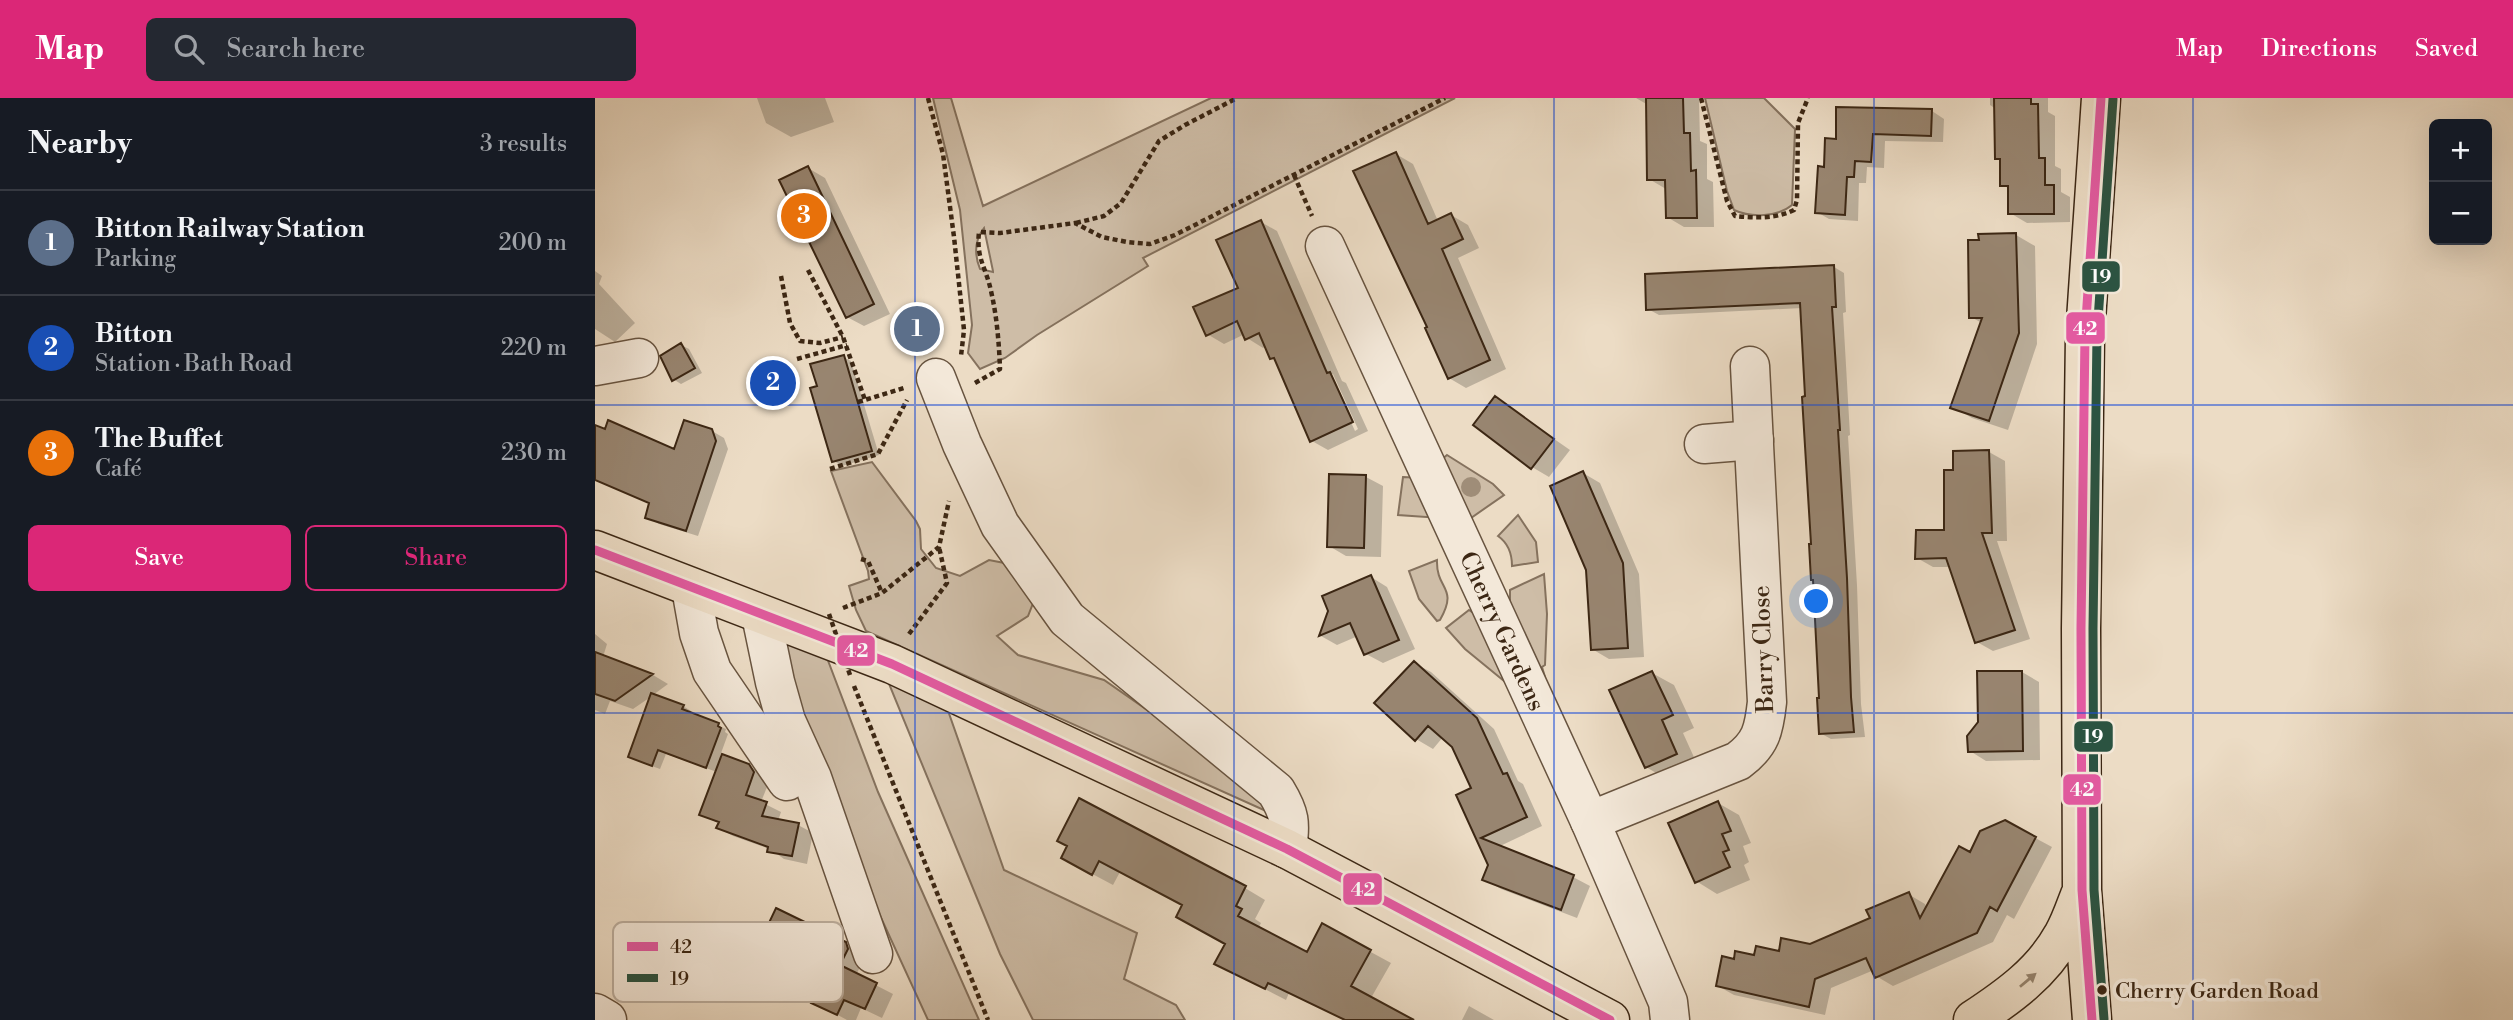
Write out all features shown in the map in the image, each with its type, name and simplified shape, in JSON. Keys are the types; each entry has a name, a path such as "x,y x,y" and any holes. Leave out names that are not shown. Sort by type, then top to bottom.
{"main road":[{"path":"2092,1020 2082,890 2081,629 2085,348 2101,98"},
{"path":"595,550 892,664 1287,849 1609,1020"},
{"path":"1973,1020 2040,969 2064,935 2082,890"}],"street":[{"name":"Cherry Gardens","path":"1325,246 1590,821 1668,1002 1671,1020"},
{"path":"595,366 639,358"},
{"name":"Barry Close","path":"1590,821 1738,761 1754,749 1765,726 1767,702 1750,366"},
{"path":"945,378 963,443 1000,525 1067,620 1276,791 1288,811 1290,830 1287,849"},
{"path":"1705,444 1754,440"},
{"path":"691,588 699,633 712,671 787,781"},
{"path":"761,615 786,721 812,778 873,954"},
{"path":"595,1013 607,1020"}],"path":[{"path":"829,469 878,454 945,378 961,355 964,330 954,237 943,154 928,98"},
{"path":"858,402 945,378 1000,369 999,338 991,288 977,251 979,232 1000,233 1076,223 1104,216 1121,203 1159,141 1237,98"},
{"path":"1076,223 1102,237 1127,243 1150,244 1175,235 1445,98"},
{"path":"1701,98 1727,201 1735,216 1747,218 1783,216 1794,210 1797,200 1798,122 1808,98"},
{"path":"1294,175 1325,246"},
{"path":"809,270 847,345 865,400"},
{"path":"781,276 790,323 800,341 820,343 843,337"},
{"path":"797,359 847,345"},
{"path":"892,664 909,635 947,583 939,547 951,495"},
{"path":"939,547 881,593 829,614 850,675 988,1020"},
{"path":"860,559 869,561 881,593"}],"shaded area":[{"path":"933,98 951,98 983,206 1211,98 1455,98 1143,258 1148,266 1005,358 980,369 968,353 972,325 960,210","holes":["984,228 993,272 980,269 977,258 977,243"]},
{"path":"1705,98 1764,98 1795,129 1792,205 1779,212 1764,215 1734,210"},
{"path":"1447,455 1493,484 1504,495 1471,518 1441,460"},
{"path":"872,462 916,521 920,529 921,549 936,568 960,576 989,560 1025,567 1037,593 1028,616 997,636 1018,655 1104,680 1268,794 1266,811 866,631 849,586 869,579 868,571 831,471"},
{"path":"1403,477 1422,478 1440,518 1398,515"},
{"path":"1518,515 1536,542 1538,562 1512,566 1509,549 1498,536"},
{"path":"1437,560 1447,601 1440,620 1437,621 1419,599 1409,571"},
{"path":"1544,574 1547,614 1545,665 1542,667 1545,677 1541,679 1510,606 1510,590"},
{"path":"1469,610 1482,619 1504,681 1465,649 1446,628"},
{"path":"767,635 827,658 878,792 979,1020 928,1020 804,750"},
{"path":"887,679 946,705 1004,870 1137,933 1124,979 1176,1005 1185,1020 1033,1020 1000,954"}],"building":[{"path":"1646,98 1683,98 1684,133 1690,133 1691,171 1696,170 1697,218 1666,218 1665,180 1647,180"},
{"path":"1994,98 2031,98 2031,104 2038,104 2039,158 2045,158 2045,185 2054,185 2054,214 2008,214 2008,186 2000,186 2000,159 1995,159"},
{"path":"1836,107 1932,109 1931,136 1873,134 1871,162 1855,161 1854,177 1847,177 1845,215 1815,213 1818,166 1824,167 1825,138 1836,139"},
{"path":"1396,152 1428,224 1451,213 1463,239 1442,249 1490,360 1448,379 1425,328 1427,327 1353,171"},
{"path":"808,166 874,304 846,318 779,180"},
{"path":"1261,220 1327,373 1330,372 1353,422 1310,442 1274,358 1270,359 1259,333 1245,340 1237,321 1206,336 1193,307 1238,288 1216,240"},
{"path":"2016,233 2019,333 1989,421 1950,408 1982,318 1969,318 1968,240 1979,240 1978,234"},
{"path":"1834,265 1836,307 1832,307 1854,732 1819,734 1802,397 1805,396 1800,303 1646,310 1645,274"},
{"path":"681,343 695,368 672,381 660,356"},
{"path":"844,355 872,451 832,462 810,388 817,386 810,364"},
{"path":"1495,396 1554,439 1531,469 1473,425"},
{"path":"608,420 674,449 684,420 712,429 716,441 686,531 645,518 649,503 595,480 595,425 605,429"},
{"path":"1989,450 1992,533 1982,533 2015,630 1975,643 1946,558 1915,559 1916,530 1944,530 1944,470 1953,470 1953,451"},
{"path":"1583,471 1623,563 1628,648 1591,650 1586,570 1550,486"},
{"path":"1329,474 1366,475 1364,548 1327,547"},
{"path":"1371,575 1399,640 1364,655 1350,623 1319,636 1328,611 1322,596"},
{"path":"595,652 653,674 615,701 595,694"},
{"path":"1414,661 1477,718 1527,817 1481,838 1574,875 1561,910 1482,880 1488,865 1456,795 1471,788 1452,747 1428,726 1415,741 1374,703"},
{"path":"1652,671 1673,715 1662,720 1677,754 1645,768 1609,690"},
{"path":"1977,671 2022,671 2023,751 1968,752 1967,736 1978,722"},
{"path":"651,693 684,705 682,709 719,723 721,728 706,768 658,750 652,766 628,757"},
{"path":"722,754 749,764 754,772 746,795 767,802 762,816 799,823 792,856 767,852 768,847 716,828 719,822 699,815"},
{"path":"1079,798 1246,886 1236,906 1242,909 1238,916 1307,952 1322,923 1371,950 1351,986 1414,1020 1345,1020 1268,983 1265,989 1214,964 1225,944 1176,917 1182,905 1099,861 1092,875 1061,858 1067,846 1057,841"},
{"path":"1718,801 1731,831 1722,834 1729,850 1723,852 1730,867 1695,883 1668,823"},
{"path":"2005,820 2036,837 1997,911 1990,907 1977,933 1875,978 1866,958 1815,979 1809,1007 1716,986 1722,956 1734,959 1735,951 1754,955 1756,946 1779,951 1781,938 1810,944 1870,918 1866,910 1909,892 1920,918 1959,846 1970,852 1980,831"},
{"path":"776,908 805,922 769,922"},
{"path":"843,941 848,949 843,959"},
{"path":"843,966 877,983 865,1009 844,1000 837,1015 811,1003 843,1002"}],"transit line":[{"name":"42","path":"2092,1020 2082,890 2081,629 2085,335 2101,98"},
{"name":"19","path":"2104,1019 2094,890 2093,629 2097,335 2113,99"},
{"name":"42","path":"595,550 892,664 1287,849 1610,1020"}],"place":[{"name":"The Buffet","path":"804,216"},
{"name":"Bitton Railway Station","path":"917,329"},
{"name":"Bitton","path":"773,383"},
{"name":"Cherry Garden Road","path":"2102,990"}]}
